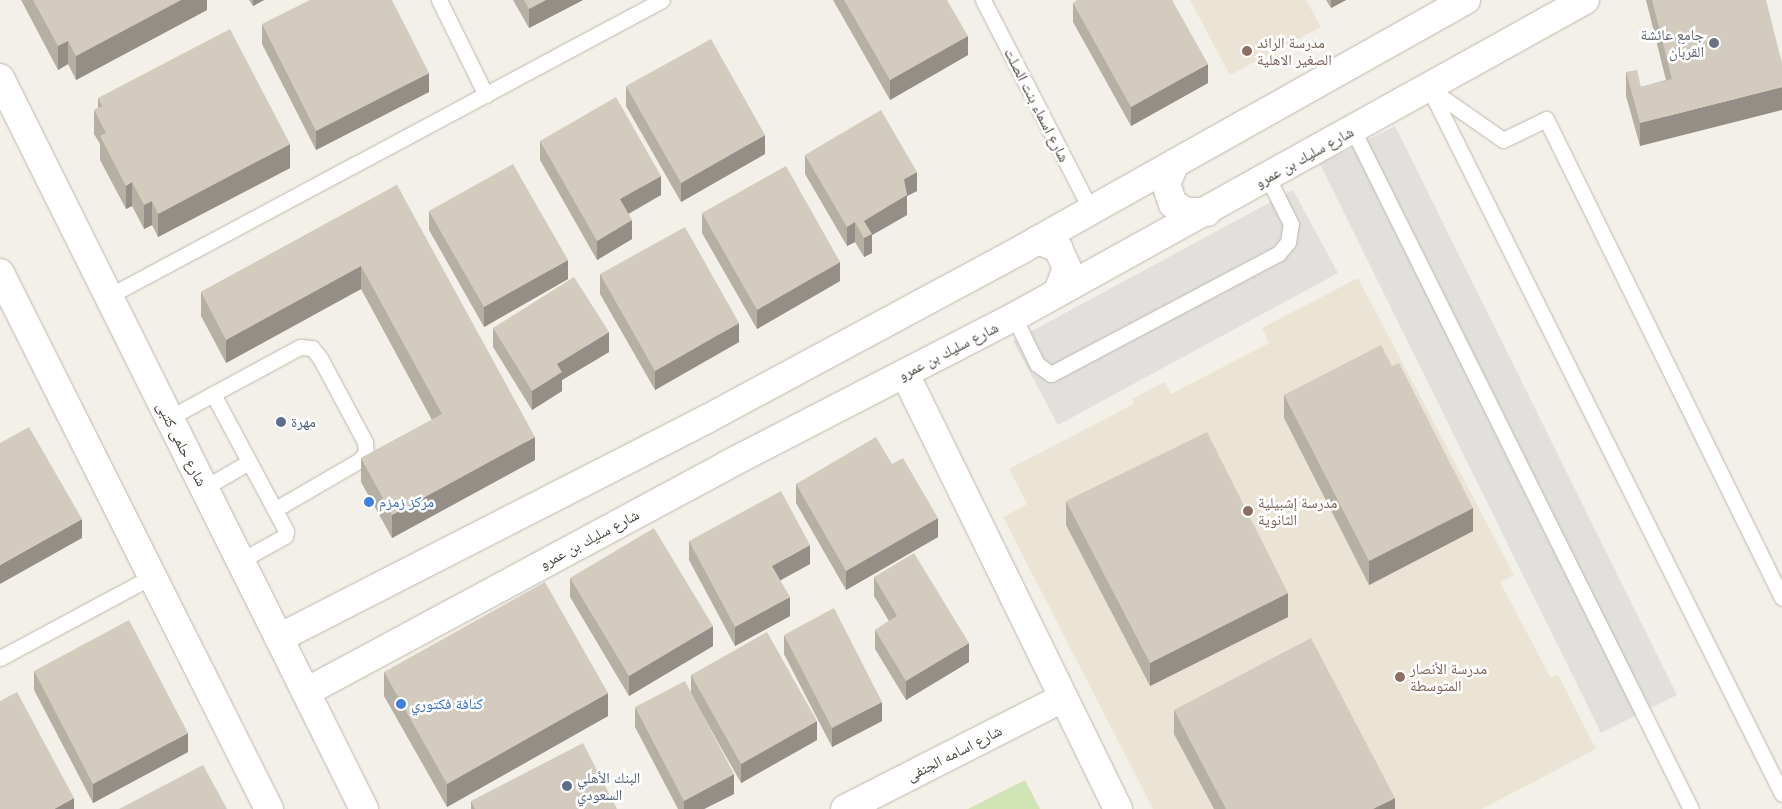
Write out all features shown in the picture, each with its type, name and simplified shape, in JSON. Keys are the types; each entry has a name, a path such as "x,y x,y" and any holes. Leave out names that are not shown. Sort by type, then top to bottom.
{"street":[{"path":"279,638 705,420 1038,240 1466,0"},
{"name":"شارع سليك بن عمرو","path":"306,692 727,465 1014,317 1268,178 1585,0"},
{"name":"شارع حلمى كتبى","path":"0,78 364,809"},
{"path":"1175,163 1166,184 1173,204 1186,212 1206,212"},
{"path":"1038,240 1058,248 1067,268 1058,292"},
{"path":"0,273 269,809"},
{"path":"905,374 1118,809"},
{"name":"شارع اسامه الجنفى","path":"845,809 1063,698"}],"lane":[{"path":"439,0 486,95"},
{"path":"109,296 662,0"},
{"name":"شارع اسماء بنت الصلت","path":"983,0 1091,210"},
{"path":"1429,88 1503,140 1546,119 1782,598"},
{"path":"1429,88 1782,794"},
{"path":"1353,130 1691,809"},
{"path":"1014,317 1037,364 1051,374 1278,254 1288,242 1291,224 1268,178"},
{"path":"169,418 300,347 312,348 320,358 365,442 366,453 360,460 274,510"},
{"path":"213,394 286,531 285,536 240,561"},
{"path":"204,488 249,462"},
{"path":"0,658 153,576"}],"shaded area":[{"name":"مدرسة الرائد الصغير الاهلية","path":"1190,0 1306,0 1321,27 1230,75"},
{"path":"1395,126 1677,695 1601,733 1320,164"},
{"path":"1293,190 1338,273 1058,425 1013,341"},
{"name":"مدرسة إشبيلية الثانوية","path":"1358,278 1514,575 1500,582 1551,678 1558,675 1596,749 1482,809 1153,809 1003,517 1027,504 1009,469 1134,404 1132,399 1164,382 1171,394 1269,343 1262,328"}],"green space":[{"path":"1025,780 1040,809 968,809"}],"building":[{"path":"33,0 181,0 76,56 68,41 58,46"},
{"path":"310,0 392,0 429,73 316,131 262,24"},
{"path":"524,0 546,0 529,9"},
{"path":"844,0 947,0 968,36 890,80"},
{"path":"1077,0 1172,0 1208,64 1131,107 1073,3"},
{"name":"جامع عائشة القربان","path":"1652,0 1766,0 1782,63 1782,87 1640,123 1626,72 1637,70 1641,87 1672,79"},
{"path":"230,29 290,144 158,214 152,201 144,205 132,182 126,186 100,136 106,133 94,110 102,106 98,98"},
{"path":"711,39 765,135 681,183 626,86"},
{"path":"616,97 661,176 620,199 632,220 597,241 540,141"},
{"path":"881,110 917,172 904,179 907,195 864,221 872,234 864,238 855,222 847,227 805,155"},
{"path":"513,164 568,260 484,307 429,211"},
{"path":"786,166 840,262 757,310 702,213"},
{"path":"397,185 535,437 392,515 361,458 442,414 361,266 226,340 201,292"},
{"path":"685,227 739,323 655,371 600,274"},
{"path":"574,277 609,332 557,364 562,372 532,391 493,328"},
{"path":"1381,345 1392,366 1399,363 1473,508 1369,561 1284,395"},
{"path":"29,427 82,519 0,565 0,443"},
{"path":"1207,432 1288,593 1150,663 1066,501"},
{"path":"876,437 892,464 903,458 938,518 846,571 796,484"},
{"path":"781,491 810,545 772,566 790,597 735,627 689,541"},
{"path":"654,528 713,626 629,676 570,578"},
{"path":"914,553 969,643 906,681 875,630 897,616 874,577"},
{"path":"545,582 608,693 447,784 384,672"},
{"path":"834,608 882,702 832,728 784,635"},
{"path":"129,620 188,733 93,784 34,671"},
{"path":"767,632 817,721 741,764 691,675"},
{"path":"1311,638 1395,798 1373,809 1226,809 1174,710"},
{"path":"685,681 734,774 684,801 635,707"},
{"path":"17,692 74,798 54,809 0,809 0,701"},
{"path":"583,743 617,809 475,809 471,801"},
{"path":"203,765 227,809 119,809"}],"place":[{"name":"جامع عائشة القربان","path":"1714,43"},
{"name":"مدرسة الرائد الصغير الاهلية","path":"1247,51"},
{"name":"مهرة","path":"281,422"},
{"name":"مركز زمزم","path":"369,502"},
{"name":"مدرسة إشبيلية الثانوية","path":"1248,511"},
{"name":"مدرسة الأنصار المتوسطة","path":"1400,677"},
{"name":"كنافة فكتوري","path":"401,704"},
{"name":"البنك الأهلي السعودي","path":"567,786"}]}
